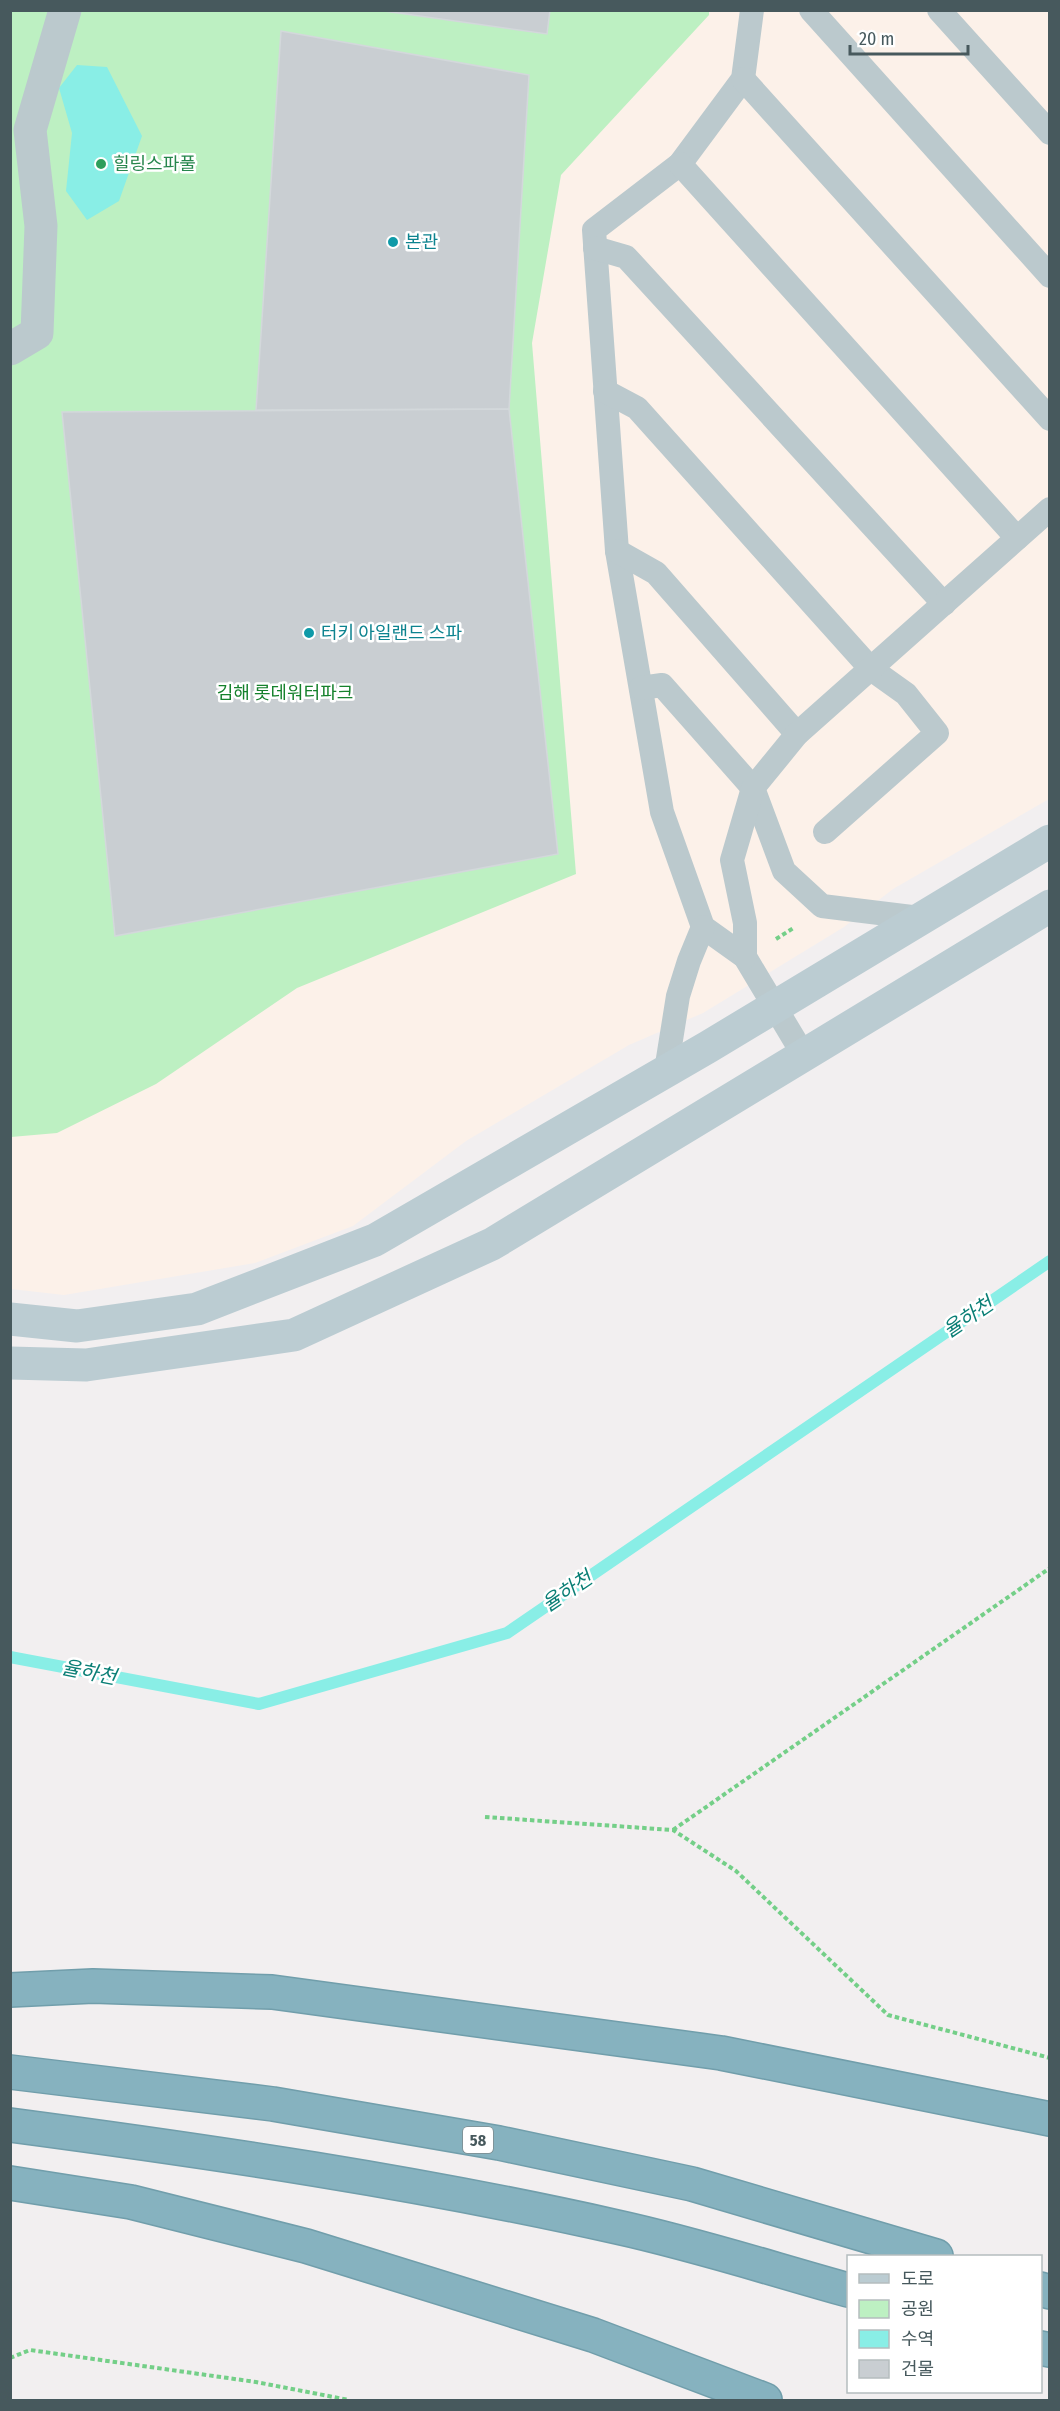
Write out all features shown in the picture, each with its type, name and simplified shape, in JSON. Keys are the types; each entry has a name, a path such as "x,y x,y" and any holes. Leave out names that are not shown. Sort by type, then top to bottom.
{"highway":[{"path":"10,1990 93,1986 272,1992 722,2053 1050,2119"},
{"name":"58","path":"10,2072 273,2104 499,2144 692,2184 933,2255"},
{"path":"10,2125 159,2145 425,2187 619,2227 847,2289"},
{"path":"10,2183 131,2202 306,2246 593,2335 765,2400"}],"main road":[{"path":"10,1319 77,1326 197,1309 375,1240 666,1071 1050,841"},
{"path":"10,1363 86,1365 294,1335 492,1244 1050,906"}],"street":[{"path":"10,349 37,333 41,226 30,130 65,10"}],"lane":[{"path":"752,10 743,79 680,164 594,230 617,551 662,812 702,927 745,957 803,1054"},
{"path":"811,10 1050,276"},
{"path":"939,10 1050,133"},
{"path":"743,79 1050,419"},
{"path":"680,164 1017,538"},
{"path":"595,248 626,256 944,604"},
{"path":"605,391 637,408 871,669 906,694 937,733 825,832"},
{"path":"745,957 745,923 732,860 753,788 797,735 1050,510"},
{"path":"617,551 656,573 797,735"},
{"path":"641,688 662,685 753,788 784,871 822,906 920,918"},
{"path":"666,1071 678,996 702,927"}],"path":[{"path":"770,943 804,922"},
{"path":"673,1830 1050,1568"},
{"path":"485,1817 673,1830 736,1871 888,2015 1050,2058"},
{"path":"10,2358 30,2350 256,2382 350,2400"}],"shaded area":[{"path":"11,11 1049,11 1049,799 893,889 844,927 703,1013 629,1045 466,1141 353,1226 255,1263 64,1295 11,1289"}],"green space":[{"name":"김해 롯데워터파크","path":"11,11 709,11 709,15 561,175 532,343 576,874 297,988 156,1084 57,1133 11,1137"}],"water":[{"name":"힐링스파풀","path":"77,65 107,67 142,136 119,201 87,220 66,191 72,133 59,88"}],"building":[{"path":"377,10 550,10 547,34"},
{"name":"본관","path":"281,31 529,75 509,409 256,410"},
{"name":"터키 아일랜드 스파","path":"509,409 558,854 115,936 62,412"}],"waterway":[{"name":"율하천","path":"10,1657 259,1704 507,1633 1050,1261"}],"place":[{"name":"힐링스파풀","path":"101,164"},
{"name":"본관","path":"393,242"},
{"name":"터키 아일랜드 스파","path":"309,633"}]}
